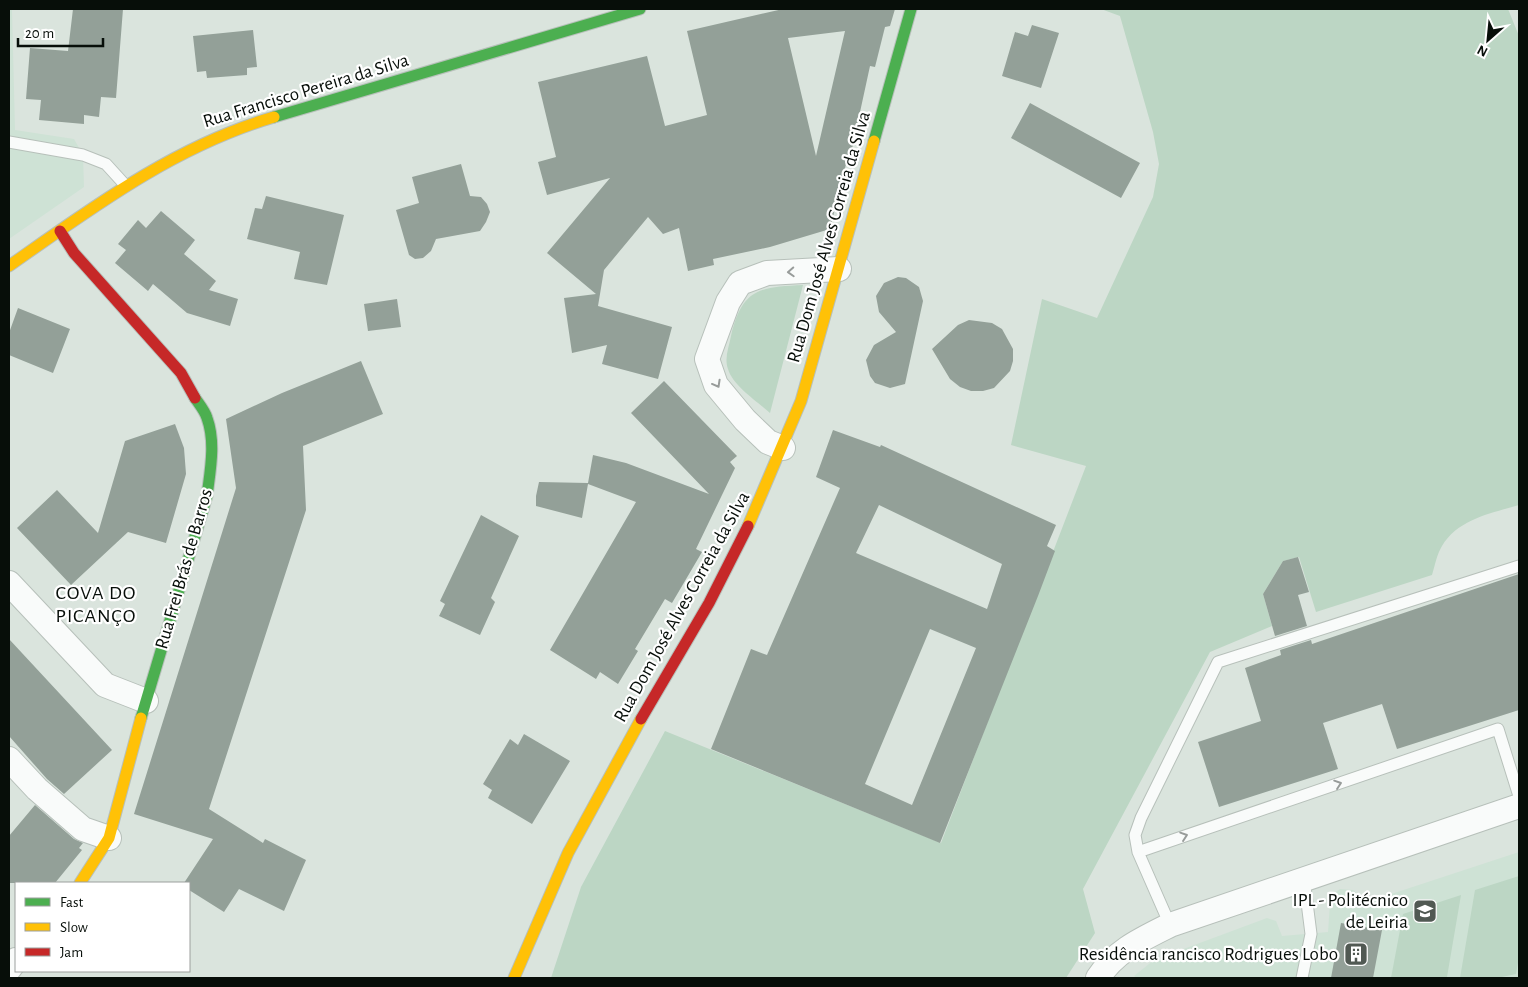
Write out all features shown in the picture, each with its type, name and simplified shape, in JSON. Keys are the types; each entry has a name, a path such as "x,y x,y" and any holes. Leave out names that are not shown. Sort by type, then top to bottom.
{"street":[{"name":"Rua Francisco Pereira da Silva","path":"9,266 126,186 208,139 239,127 640,9"},
{"name":"Rua Dom José Alves Correia da Silva","path":"514,978 539,917 601,789 722,579 764,494 783,448 801,401 910,9"},
{"name":"Rua Frei Brás de Barros","path":"60,231 74,253 181,373 207,418 211,440 211,465 207,496 198,532 146,702 109,838 81,882"},
{"path":"783,448 768,442 746,420 716,385 707,360 728,302 740,283 767,274 839,269"},
{"path":"9,583 105,685 146,702"},
{"path":"9,759 37,789 83,829 109,838"},
{"path":"1098,978 1104,968 1120,953 1170,925 1519,806"}],"lane":[{"path":"9,142 83,155 106,164 126,186"},
{"path":"1170,925 1138,852 1135,835 1141,818 1218,662 1519,566"},
{"path":"1138,852 1498,729 1519,796"},
{"path":"1302,978 1311,934 1304,879"}],"shaded area":[{"path":"9,9 12,9 15,130 74,139 83,155 84,187 9,239"},
{"path":"1101,9 1508,9 1519,36 1519,505 1476,518 1457,529 1440,549 1432,575 1316,612 1299,557 1283,561 1263,594 1272,626 1210,652 1083,889 1095,933 1066,978 551,978 581,887 665,731 941,843 1086,466 1011,445 1042,299 1097,318 1153,197 1159,164 1153,132 1120,16"},
{"path":"803,285 770,413 740,387 728,369 726,361 727,352 735,320 747,300 755,294 775,287"},
{"name":"IPL - Politécnico de Leiria","path":"1519,852 1519,978 1137,978 1134,976 1154,960 1267,918 1276,921 1282,936 1328,932 1330,903 1334,893 1340,889 1353,890 1367,902"},
{"path":"1519,876 1519,957 1516,974 1497,978 1460,978 1475,890"},
{"path":"1461,895 1447,977 1391,978 1403,914"}],"building":[{"path":"73,9 123,9 116,98 101,97 99,117 84,115 84,124 39,120 41,100 26,99 30,48 68,51"},
{"path":"783,9 895,9 890,26 885,27 875,67 870,66 852,149 850,148 830,229 770,247 713,259 714,265 688,271 679,228 663,234 648,217 604,270 598,306 672,327 658,379 602,364 607,345 572,353 564,298 596,294 547,253 610,178 547,195 538,162 556,157 538,82 647,56 665,126 707,115 687,31","holes":["845,31 816,156 788,38"]},
{"path":"1032,25 1059,33 1041,88 1002,76 1015,32 1028,36"},
{"path":"253,30 257,67 247,68 247,75 207,78 206,71 197,72 193,36"},
{"path":"1030,103 1140,163 1121,198 1011,138"},
{"path":"461,164 470,196 481,197 487,204 490,212 486,222 480,231 436,239 431,251 423,258 415,259 409,255 396,210 419,203 412,177"},
{"path":"266,196 344,215 327,285 294,279 300,252 247,239 255,208 262,209"},
{"path":"161,211 195,240 184,254 216,281 209,290 238,299 230,326 187,313 153,284 148,291 115,263 126,250 118,244 138,220 146,228"},
{"path":"898,277 906,278 919,287 923,301 905,384 890,388 875,383 870,376 866,360 874,345 896,332 879,312 876,296 884,283"},
{"path":"397,299 401,327 368,331 364,304"},
{"path":"18,308 70,329 53,373 9,355 9,333"},
{"path":"969,320 992,323 1002,329 1013,349 1013,361 1010,371 994,388 983,391 971,391 960,387 950,379 932,349 958,325"},
{"path":"361,361 383,414 303,446 306,510 209,809 263,843 265,839 306,860 284,911 239,889 224,912 190,891 190,882 185,882 213,839 134,814 236,488 226,419 282,393"},
{"path":"664,381 737,456 730,462 735,468 696,549 702,552 672,603 665,599 635,649 638,651 618,684 600,672 596,679 550,650 636,502 588,484 582,518 536,506 536,496 539,482 588,483 593,455 626,463 709,494 631,413"},
{"path":"175,424 184,448 186,474 166,543 128,532 71,585 17,528 57,490 98,533 125,441"},
{"path":"833,430 880,447 881,445 1056,525 1047,546 1055,551 940,843 711,749 751,649 767,655 840,488 816,477","holes":["879,505 1002,564 987,609 856,553","930,629 976,648 912,805 865,784"]},
{"path":"481,515 519,536 491,598 495,602 480,635 439,616 445,604 440,601"},
{"path":"1298,557 1309,592 1298,595 1307,626 1275,636 1263,594 1283,561"},
{"path":"1519,574 1519,710 1397,749 1382,704 1323,723 1338,769 1219,807 1198,742 1261,721 1245,668 1281,655 1280,650 1311,640 1312,644"},
{"path":"9,639 112,750 64,794 47,779 9,736"},
{"path":"524,734 570,761 532,824 488,798 492,790 483,784 510,739 518,745"},
{"path":"35,805 74,839 83,843 79,848 82,850 56,882 9,883 9,836"},
{"name":"Residência rancisco Rodrigues Lobo","path":"1341,923 1382,930 1373,978 1331,978"}],"traffic: fast":[{"path":"274,117 640,9"},
{"path":"874,141 911,9"},
{"path":"141,718 207,496 212,457 210,428 206,415 195,398"}],"traffic: slow":[{"path":"9,266 72,222 169,161 238,129 274,117"},
{"path":"748,526 801,401 874,141"},
{"path":"81,882 109,838 141,718"},
{"path":"514,978 568,853 641,719"}],"traffic: jam":[{"path":"60,231 74,253 181,373 195,398"},
{"path":"641,719 709,603 748,526"}],"place":[{"name":"IPL - Politécnico de Leiria","path":"1425,911"},
{"name":"Residência rancisco Rodrigues Lobo","path":"1356,954"}],"district":[{"name":"COVA DO PICANÇO","path":"96,604"}]}
